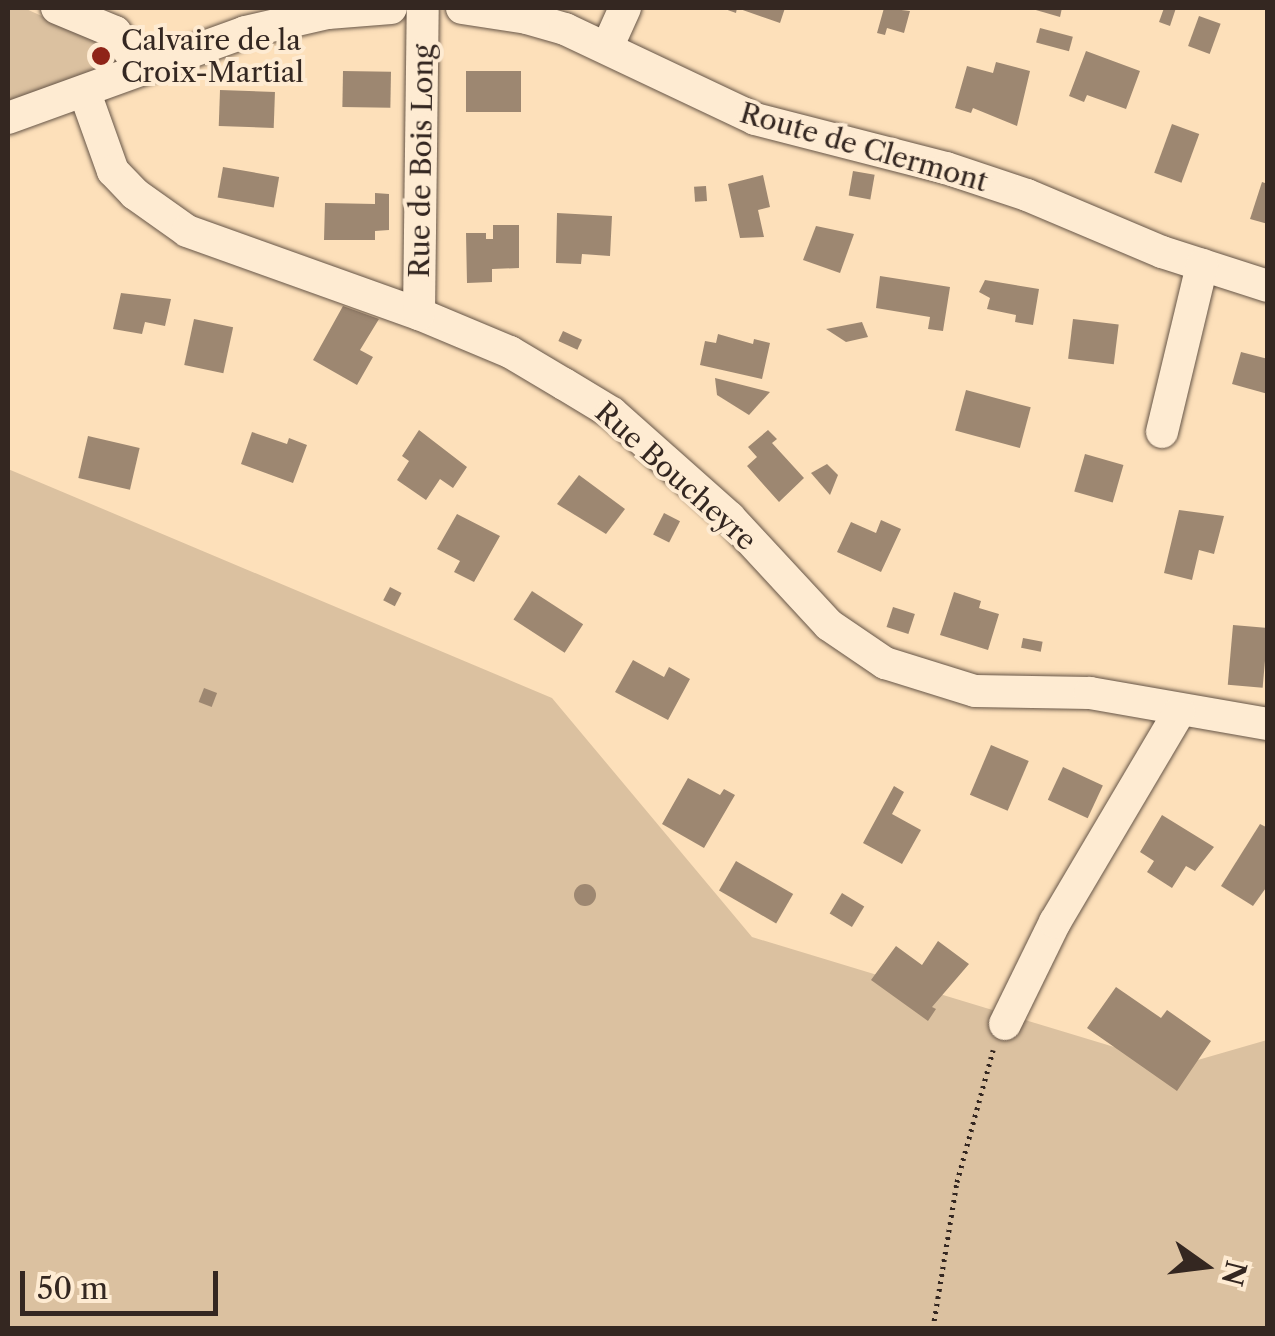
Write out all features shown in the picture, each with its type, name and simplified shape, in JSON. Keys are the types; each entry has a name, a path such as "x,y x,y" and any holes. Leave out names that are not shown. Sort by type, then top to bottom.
{"street":[{"path":"57,8 115,32 142,69"},
{"path":"8,118 245,32 328,13 391,8"},
{"name":"Rue de Bois Long","path":"419,314 424,8"},
{"name":"Route de Clermont","path":"462,8 527,18 607,48 756,120 946,168 1027,194 1202,265 1268,286"},
{"path":"607,48 625,8"},
{"name":"Rue Boucheyre","path":"85,93 112,171 135,194 186,231 419,314 510,352 612,413 729,517 829,625 885,663 976,691 1090,693 1179,712 1268,724"},
{"path":"1162,432 1202,265"},
{"path":"1005,1024 1055,922 1179,712"}],"path":[{"path":"933,1328 957,1182 991,1054 1005,1024"}],"shaded area":[{"path":"8,8 24,8 108,46 105,69 8,102"},
{"path":"8,469 552,698 752,937 1177,1066 1267,1040 1267,1328 8,1328"}],"building":[{"path":"737,8 785,8 780,23"},
{"path":"884,8 910,11 904,33 887,28 885,35 877,33"},
{"path":"1029,8 1062,8 1060,17"},
{"path":"1164,8 1176,8 1170,26 1159,22"},
{"path":"1199,16 1221,24 1210,54 1188,46"},
{"path":"1040,28 1073,37 1069,51 1036,42"},
{"path":"1086,51 1140,71 1126,109 1087,95 1084,102 1069,96"},
{"path":"996,62 1030,71 1017,126 973,108 971,113 955,108 967,66 993,73"},
{"path":"343,71 391,72 390,108 342,107"},
{"path":"466,71 521,71 521,112 466,112"},
{"path":"220,90 275,92 274,128 219,126"},
{"path":"1172,124 1199,134 1181,183 1154,173"},
{"path":"223,167 279,177 274,207 218,198"},
{"path":"853,171 875,175 870,199 849,196"},
{"path":"763,175 770,207 758,210 764,237 740,238 728,184"},
{"path":"1262,182 1268,184 1268,224 1250,219"},
{"path":"706,186 707,201 695,202 694,187"},
{"path":"375,193 389,194 389,230 375,231 375,240 324,240 325,203 375,204"},
{"path":"557,213 612,216 610,256 582,254 581,264 556,263"},
{"path":"493,225 519,225 519,268 492,269 492,282 467,283 466,233 486,233 486,239 493,239"},
{"path":"816,226 854,234 840,273 803,260"},
{"path":"880,276 950,287 943,331 928,329 930,317 876,308"},
{"path":"985,280 1039,289 1033,325 1015,322 1016,315 987,309 990,298 979,292"},
{"path":"121,293 171,299 165,326 145,322 142,334 113,329"},
{"path":"343,306 379,319 360,350 373,357 357,385 313,360"},
{"path":"194,319 233,327 223,373 184,365"},
{"path":"1073,319 1119,325 1114,364 1068,359"},
{"path":"862,322 868,337 846,342 826,329"},
{"path":"563,331 582,340 577,350 558,341"},
{"path":"718,334 753,344 754,339 770,343 762,379 700,365 705,341 716,343"},
{"path":"1241,352 1268,359 1268,394 1232,384"},
{"path":"715,378 770,392 749,415 717,395"},
{"path":"966,390 1031,407 1020,448 955,431"},
{"path":"419,430 467,467 453,488 440,479 426,500 397,480 409,461 402,456"},
{"path":"768,430 777,439 772,443 804,478 779,502 747,466 757,457 748,447"},
{"path":"252,432 287,444 289,438 307,445 293,483 241,464"},
{"path":"88,436 140,448 130,490 78,478"},
{"path":"1085,454 1123,465 1113,503 1074,491"},
{"path":"827,464 838,475 830,495 811,473"},
{"path":"579,475 625,509 606,534 557,504"},
{"path":"1179,510 1224,516 1214,554 1199,550 1192,580 1164,573"},
{"path":"664,513 680,521 669,543 653,534"},
{"path":"457,514 500,536 474,582 454,572 460,561 437,549"},
{"path":"881,520 901,529 881,572 837,552 851,522 876,533"},
{"path":"390,587 402,593 395,606 383,600"},
{"path":"532,591 583,624 565,653 513,620"},
{"path":"954,592 981,601 979,608 999,614 988,650 940,635"},
{"path":"893,607 915,614 908,634 887,627"},
{"path":"1233,625 1268,628 1263,688 1228,685"},
{"path":"1023,638 1043,642 1041,652 1021,648"},
{"path":"633,660 664,677 669,667 690,679 668,720 615,692"},
{"path":"204,688 217,693 212,707 199,702"},
{"path":"991,745 1029,761 1008,811 970,795"},
{"path":"1063,767 1103,786 1088,818 1048,800"},
{"path":"688,778 720,795 724,789 735,795 704,848 662,824"},
{"path":"894,786 904,792 892,814 921,830 902,864 863,843"},
{"path":"1162,815 1214,847 1195,871 1186,866 1172,888 1147,872 1154,861 1140,852"},
{"path":"1260,824 1268,828 1268,885 1253,906 1221,886"},
{"path":"736,861 793,894 776,923 719,890"},
{"path":"585,884 593,887 593,903 585,906 577,903 574,895 577,887"},
{"path":"842,893 864,906 852,927 830,914"},
{"path":"938,941 969,964 932,1007 936,1009 928,1021 871,980 896,946 922,965"},
{"path":"1116,987 1161,1018 1167,1010 1211,1041 1177,1091 1087,1028"}],"place":[{"name":"Calvaire de la Croix-Martial","path":"101,56"}]}
